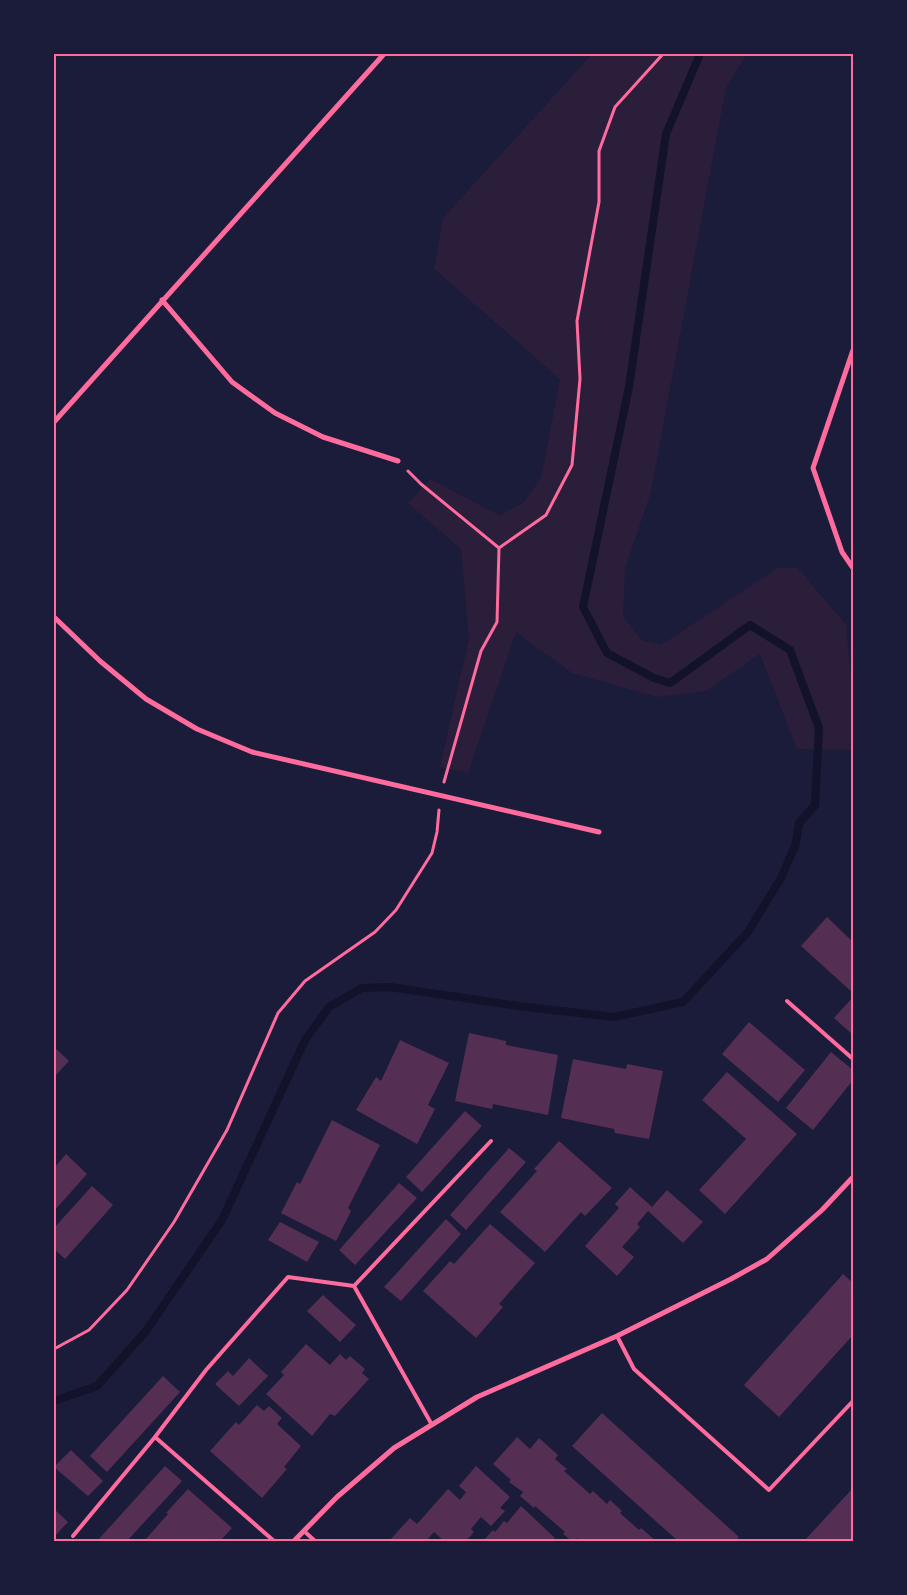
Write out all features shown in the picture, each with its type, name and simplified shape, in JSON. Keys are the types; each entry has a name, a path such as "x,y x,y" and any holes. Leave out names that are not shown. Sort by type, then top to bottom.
{"street":[{"path":"54,422 384,54"},
{"path":"162,300 232,382 275,413 323,437 398,461"},
{"path":"853,350 813,468 842,552 853,568"},
{"path":"54,617 100,662 146,699 197,729 252,752 599,832"},
{"path":"294,1541 337,1497 394,1448 477,1397 617,1336 731,1279 767,1258 822,1210 853,1177"}],"lane":[{"path":"788,1001 853,1059"},
{"path":"354,1286 491,1141"},
{"path":"73,1536 155,1437 206,1370 288,1277 354,1286"},
{"path":"354,1286 432,1425"},
{"path":"617,1336 634,1369 769,1490 853,1401"},
{"path":"155,1437 274,1541"},
{"path":"304,1531 315,1541"}],"path":[{"path":"499,548 546,516 572,465 580,379 577,321 599,202 599,151 615,107 663,54"},
{"path":"398,461 421,484 499,548"},
{"path":"446,774 481,651 497,622 499,548"},
{"path":"54,1348 89,1330 127,1290 174,1222 227,1130 278,1013 304,981 375,932 396,910 432,853 438,832"}],"shaded area":[{"path":"592,54 747,54 726,87 651,492 625,569 623,617 642,640 661,645 778,568 798,568 846,625 853,702 853,750 797,749 760,654 706,691 657,697 572,673 516,632 468,773 440,767 469,638 461,549 408,503 430,479 499,515 523,503 541,478 560,379 434,269 443,218"}],"building":[{"path":"827,917 853,942 853,993 801,946"},
{"path":"853,997 853,1035 834,1018"},
{"path":"749,1022 805,1070 778,1102 722,1054"},
{"path":"469,1033 506,1041 506,1045 558,1055 548,1115 493,1104 492,1109 455,1101"},
{"path":"400,1040 449,1063 428,1105 435,1109 417,1144 356,1110 376,1077 381,1081"},
{"path":"54,1047 69,1061 54,1077"},
{"path":"831,1052 853,1070 853,1080 813,1130 786,1108"},
{"path":"573,1059 626,1069 627,1064 663,1071 649,1139 615,1133 614,1129 561,1118"},
{"path":"727,1072 797,1134 725,1214 699,1190 746,1139 702,1100"},
{"path":"465,1111 482,1126 422,1192 406,1177"},
{"path":"332,1120 380,1145 348,1208 351,1211 336,1241 281,1213 297,1182 300,1184"},
{"path":"559,1141 612,1188 585,1216 581,1212 545,1252 500,1212 537,1171 534,1169"},
{"path":"509,1148 526,1162 466,1230 450,1215"},
{"path":"66,1154 87,1174 54,1211 54,1168"},
{"path":"399,1183 417,1198 355,1265 339,1250"},
{"path":"92,1186 113,1205 65,1259 54,1249 54,1228"},
{"path":"630,1187 652,1207 667,1190 703,1222 683,1243 648,1211 637,1224 640,1227 622,1247 634,1257 617,1276 585,1246 619,1208 615,1204"},
{"path":"446,1219 461,1234 401,1301 384,1287"},
{"path":"280,1222 319,1242 307,1262 268,1240"},
{"path":"490,1224 535,1263 499,1304 503,1307 476,1338 423,1291 450,1261 454,1264"},
{"path":"843,1274 853,1283 853,1335 779,1417 744,1385"},
{"path":"323,1295 356,1325 340,1342 307,1311"},
{"path":"306,1344 330,1365 340,1354 346,1360 350,1356 365,1369 362,1373 369,1379 335,1416 330,1414 312,1436 266,1394 284,1375 281,1372"},
{"path":"249,1358 268,1376 239,1406 215,1384 228,1371 233,1376"},
{"path":"163,1376 180,1392 107,1472 90,1456"},
{"path":"257,1405 264,1411 269,1406 282,1418 277,1424 301,1446 284,1467 287,1469 262,1498 210,1451 236,1422 239,1425"},
{"path":"602,1413 739,1537 737,1539 740,1541 678,1541 572,1446"},
{"path":"517,1437 530,1449 539,1438 558,1455 555,1459 567,1469 564,1471 590,1494 593,1491 607,1504 610,1500 622,1511 620,1513 639,1530 641,1528 656,1541 581,1541 577,1538 575,1541 572,1541 563,1534 565,1532 535,1506 534,1508 520,1496 523,1492 509,1482 511,1480 493,1464"},
{"path":"71,1450 103,1481 88,1496 54,1467"},
{"path":"165,1466 182,1481 127,1541 97,1541"},
{"path":"476,1466 510,1497 500,1508 505,1511 491,1526 481,1517 471,1529 474,1532 466,1541 444,1541 434,1532 428,1539 431,1541 389,1541 410,1518 417,1524 448,1489 460,1500 466,1492 459,1486"},
{"path":"853,1488 853,1541 804,1541"},
{"path":"188,1489 232,1528 220,1541 144,1541 168,1514 166,1513"},
{"path":"521,1506 555,1538 552,1541 483,1541 493,1530 495,1532 504,1521 507,1523"},
{"path":"54,1509 68,1522 54,1537"}],"waterway":[{"path":"54,1401 97,1386 146,1331 222,1220 305,1040 329,1007 362,988 390,987 518,1006 614,1017 683,1002 748,932 781,878 796,843 799,823 815,805 819,728 790,650 750,625 670,683 654,678 607,653 583,607 629,387 666,134 700,54"}]}
